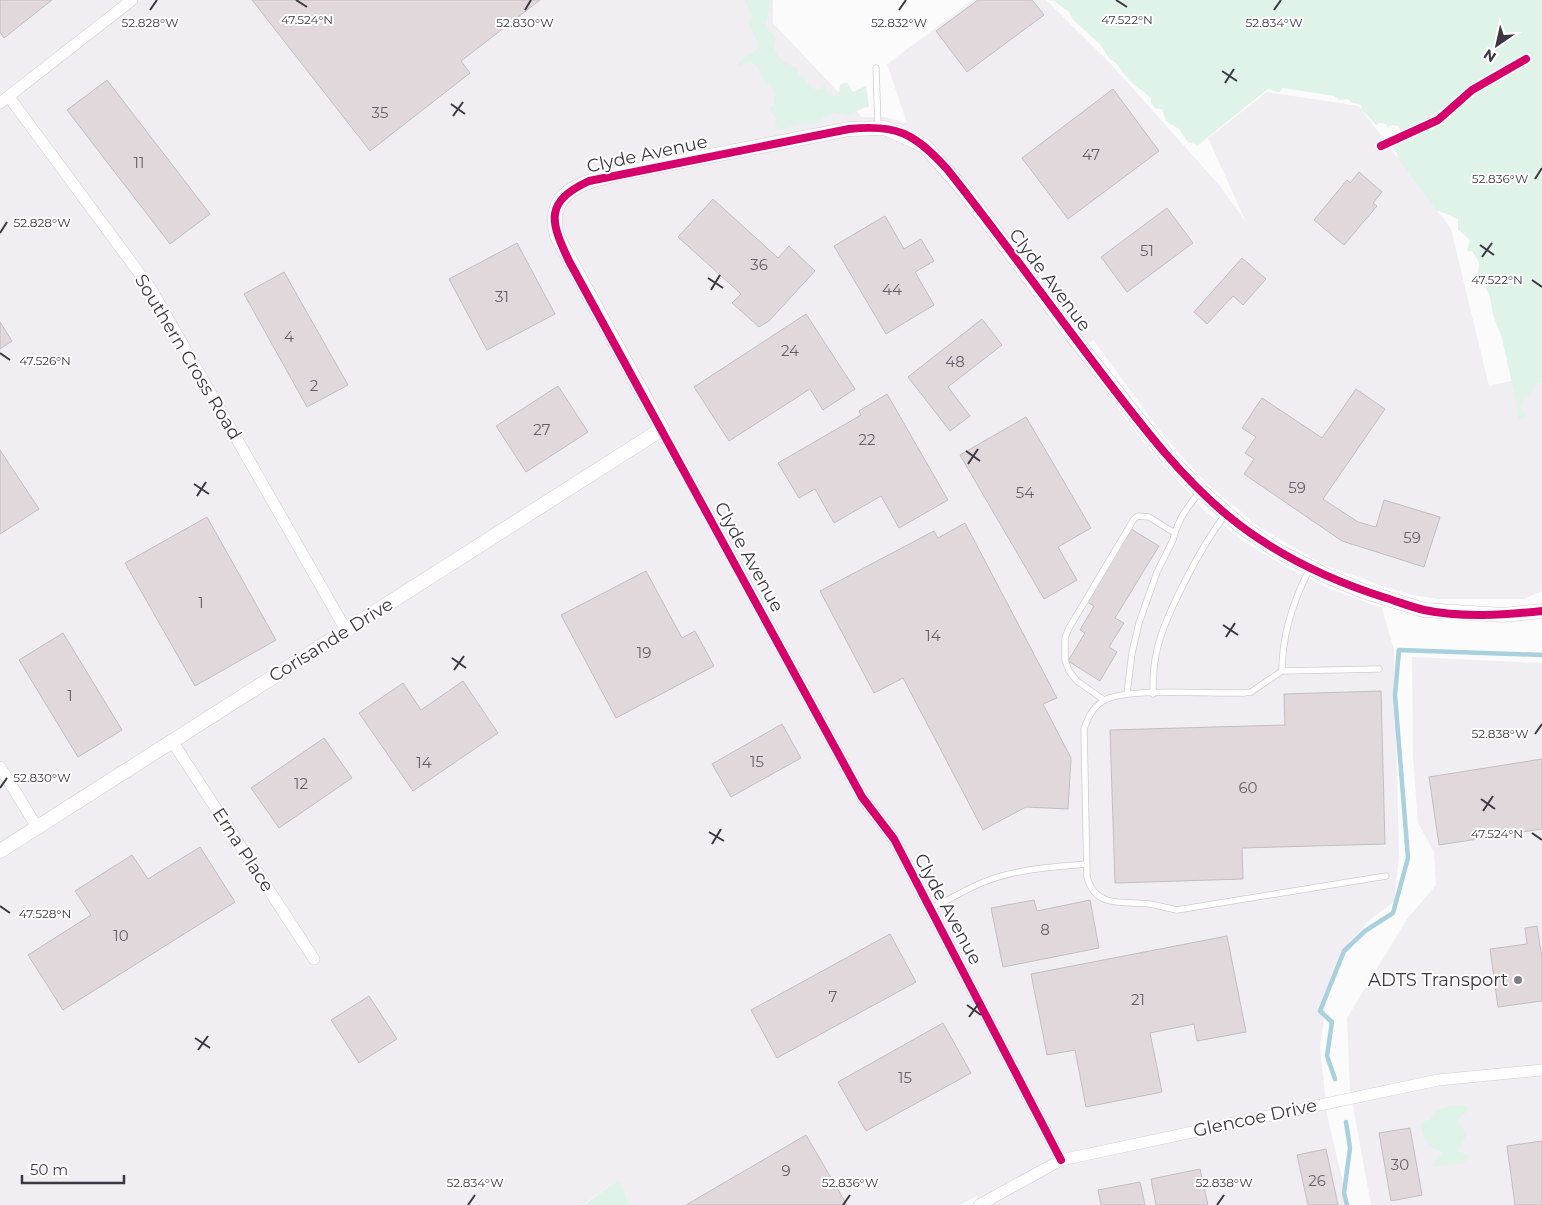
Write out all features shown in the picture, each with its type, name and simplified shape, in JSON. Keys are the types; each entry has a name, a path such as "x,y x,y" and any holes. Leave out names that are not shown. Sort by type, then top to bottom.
{"street":[{"path":"5,100 132,0"},
{"name":"Southern Cross Road","path":"5,100 151,289 346,630"},
{"name":"Clyde Avenue","path":"1061,1160 894,838 862,797 557,236 554,222 555,208 561,199 589,181 621,173 849,129 878,126 906,135 926,146 947,169 1136,418 1201,491 1226,514 1270,546 1310,568 1363,591 1424,610 1503,615 1542,611"},
{"name":"Corisande Drive","path":"0,851 662,429"},
{"name":"Erna Place","path":"172,741 314,959"},
{"path":"0,767 37,827"},
{"name":"Glencoe Drive","path":"979,1205 1061,1160 1438,1080 1542,1070"}],"lane":[{"path":"876,68 878,126"},
{"path":"1127,694 1137,630 1154,579 1173,540 1173,532 1182,514 1201,491"},
{"path":"1153,694 1156,655 1163,631 1206,542 1226,514"},
{"path":"1104,700 1077,681 1069,671 1064,648 1069,628 1134,519 1143,515 1173,532"},
{"path":"1282,671 1285,632 1297,595 1310,568"},
{"path":"1379,670 1282,671 1250,692 1243,694 1127,694 1104,700 1094,708 1084,729 1086,864 1088,884 1093,891 1108,901 1116,904 1150,904 1177,910 1386,876"},
{"path":"931,908 984,882 1011,874 1038,868 1086,864"}],"shaded area":[{"path":"0,0 773,0 773,23 862,117 885,117 907,123 887,64 973,0 1046,0 1111,64 1220,186 1246,222 1208,138 1267,92 1359,106 1451,229 1489,386 1542,374 1542,591 1524,599 1438,599 1413,595 1385,587 1325,565 1262,529 1206,483 1165,437 1093,340 1077,352 1139,437 1205,511 1243,541 1286,567 1328,588 1382,608 1394,650 1399,857 1394,902 1372,918 1351,940 1326,1002 1320,1048 1327,1114 1348,1205 981,1205 977,1196 960,1205 630,1205 619,1179 583,1205 0,1205"},
{"path":"1412,657 1542,663 1542,1205 1371,1205 1350,1090 1347,1018 1407,919 1436,885 1434,852 1418,823 1413,758"}],"green space":[{"path":"745,0 772,0 766,25 776,39 774,49 781,60 799,69 797,75 804,76 807,83 814,89 820,89 824,85 828,94 833,97 839,92 840,85 847,82 853,92 866,86 869,107 848,116 833,112 816,123 801,124 781,130 775,125 776,119 770,109 775,101 774,91 760,76 758,67 751,62 739,66 738,62 757,50 757,42 748,21 752,17"},
{"path":"1047,0 1542,0 1542,382 1533,386 1531,395 1525,398 1521,406 1522,411 1527,414 1522,419 1518,419 1502,338 1493,315 1490,297 1478,272 1479,262 1472,251 1467,251 1470,240 1458,230 1458,219 1436,210 1398,159 1397,153 1392,148 1393,142 1398,140 1400,129 1398,126 1392,125 1387,128 1386,124 1379,123 1376,125 1362,110 1361,105 1348,99 1339,100 1334,96 1283,88 1279,92 1268,89 1198,145 1188,142 1179,129 1166,121 1162,109 1156,109 1151,103 1151,98 1129,80 1116,63 1109,58 1100,44 1073,20 1069,12 1054,1"},
{"path":"1464,1105 1468,1108 1467,1113 1462,1114 1458,1121 1467,1135 1458,1151 1470,1156 1464,1163 1432,1167 1442,1152 1432,1147 1426,1141 1422,1132 1421,1122 1430,1120 1432,1115 1439,1109"},
{"path":"619,1179 630,1205 584,1205"}],"building":[{"path":"0,0 52,0 4,38 0,32"},
{"path":"252,0 540,0 461,61 470,73 370,151"},
{"path":"978,0 1032,0 1044,15 967,72 936,31"},
{"path":"107,80 210,214 170,244 67,110"},
{"path":"1113,89 1159,151 1068,219 1022,158"},
{"path":"1359,172 1382,192 1373,203 1377,206 1344,245 1314,220 1347,180 1350,183"},
{"path":"713,199 778,258 789,246 815,271 769,321 759,327 732,303 741,294 678,237"},
{"path":"1167,208 1193,243 1127,292 1101,257"},
{"path":"885,216 904,249 921,239 934,261 915,272 934,305 886,334 834,246"},
{"path":"517,243 555,314 487,350 449,279"},
{"path":"1242,258 1266,279 1243,305 1233,296 1207,324 1194,312"},
{"path":"284,272 348,385 307,407 244,294"},
{"path":"806,314 855,389 823,410 810,389 729,441 694,387"},
{"path":"982,319 1002,345 948,387 970,416 950,431 908,377"},
{"path":"0,322 12,341 0,349"},
{"path":"558,386 588,432 526,472 496,426"},
{"path":"1356,389 1385,409 1323,499 1358,522 1376,527 1384,500 1440,517 1424,567 1342,541 1244,474 1254,459 1245,453 1256,437 1242,428 1262,398 1322,438"},
{"path":"887,394 948,500 899,528 881,496 834,523 815,489 799,498 778,463 861,415 859,411"},
{"path":"1026,417 1091,528 1058,547 1077,580 1044,599 960,455"},
{"path":"0,450 39,509 0,534"},
{"path":"207,517 276,640 195,686 125,563"},
{"path":"965,523 1057,698 1043,704 1071,758 1068,809 1026,807 983,830 903,678 874,693 820,591 934,531 938,538"},
{"path":"1131,529 1159,546 1115,618 1124,623 1109,647 1117,652 1100,681 1068,661 1085,633 1080,630 1094,606 1087,602"},
{"path":"646,571 682,638 695,631 714,666 616,718 561,615"},
{"path":"63,633 122,730 78,757 19,660"},
{"path":"463,681 498,733 413,791 359,713 403,683 421,710"},
{"path":"1381,691 1385,844 1242,848 1243,879 1115,883 1110,730 1285,725 1284,694"},
{"path":"782,724 801,758 731,797 712,764"},
{"path":"324,738 352,778 279,828 251,788"},
{"path":"1542,759 1542,829 1439,845 1429,777"},
{"path":"200,847 235,902 63,1010 28,955 91,915 75,891 132,855 148,879"},
{"path":"1034,900 1037,911 1090,900 1099,948 1003,967 991,908"},
{"name":"ADTS Transport","path":"1537,926 1542,958 1542,1001 1498,1007 1490,949 1527,944 1525,928"},
{"path":"890,934 916,982 777,1058 751,1010"},
{"path":"1227,936 1246,1032 1197,1041 1194,1024 1150,1033 1162,1092 1086,1107 1075,1050 1047,1055 1031,974"},
{"path":"369,996 397,1039 359,1063 331,1020"},
{"path":"943,1023 971,1073 866,1131 838,1082"},
{"path":"1410,1128 1422,1195 1391,1201 1379,1133"},
{"path":"806,1135 847,1205 686,1205"},
{"path":"1542,1141 1542,1205 1515,1205 1507,1146"},
{"path":"1326,1149 1338,1205 1308,1205 1297,1155"},
{"path":"1200,1169 1208,1205 1156,1205 1151,1179"},
{"path":"1140,1182 1145,1205 1101,1205 1098,1190"}],"waterway":[{"path":"1335,1079 1327,1056 1332,1022 1320,1011 1344,951 1365,931 1393,913 1408,858 1395,695 1399,650 1542,655"},
{"path":"1346,1122 1350,1148 1344,1193 1347,1205"}],"cycle path":[{"path":"1381,146 1438,120 1472,90 1526,59"},
{"path":"1061,1160 894,839 862,797 569,261 555,224 555,214 558,205 564,197 589,181 849,129 880,128 904,134 925,147 947,169 1106,379 1163,450 1193,484 1245,529 1283,554 1323,574 1365,591 1419,609 1438,613 1468,615 1498,615 1542,611"}],"place":[{"name":"ADTS Transport","path":"1518,980"}]}
